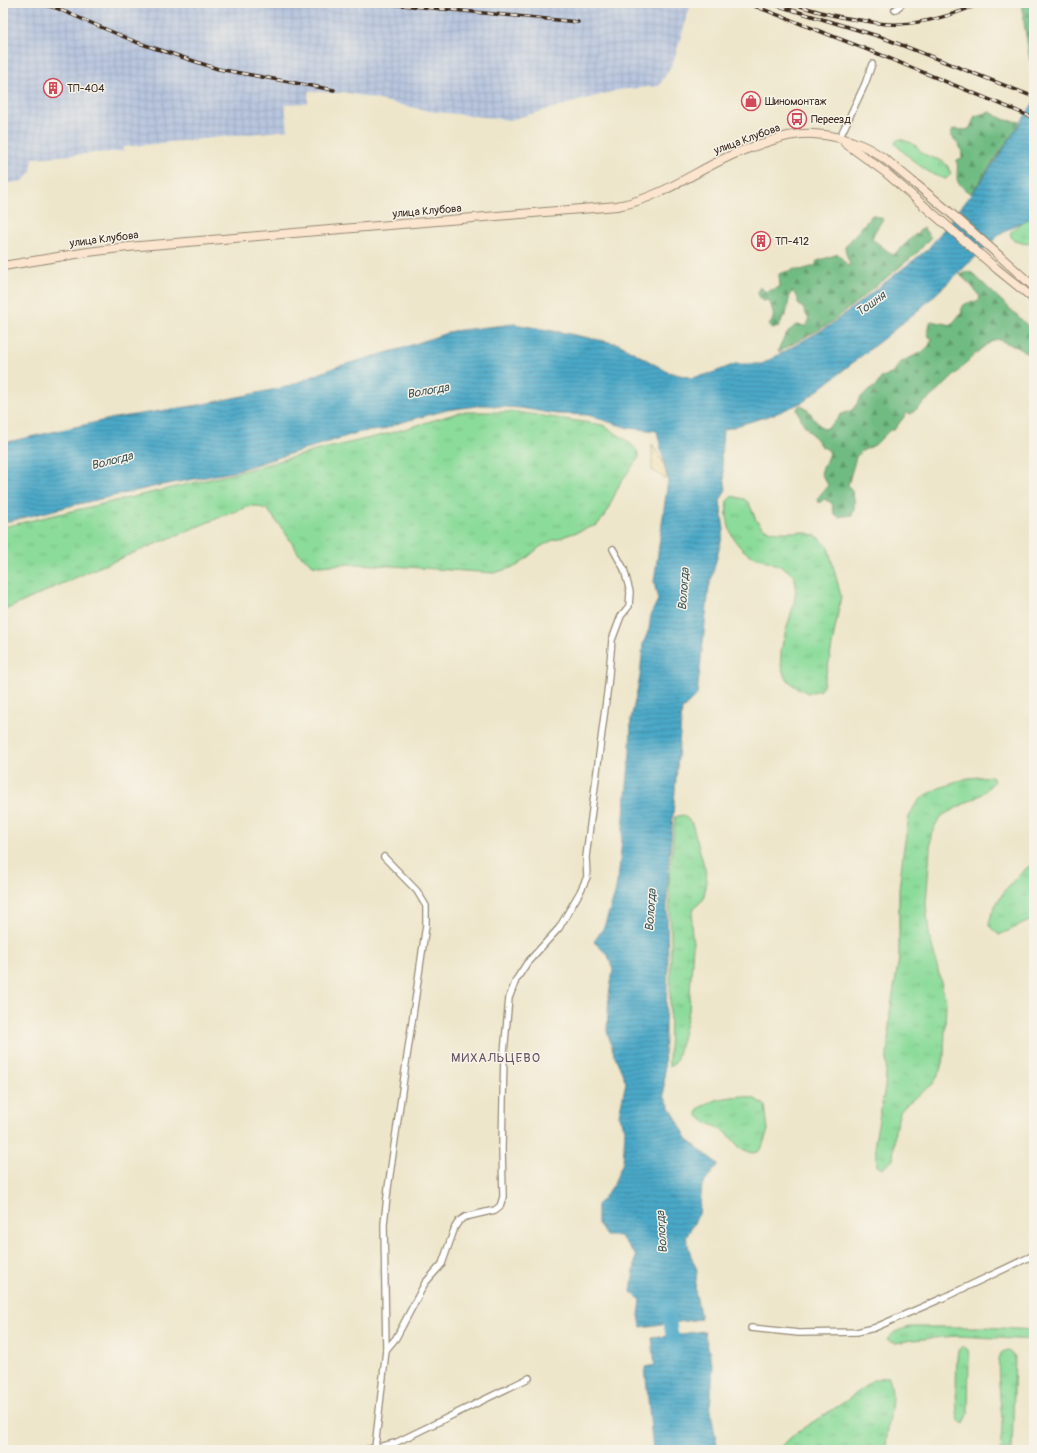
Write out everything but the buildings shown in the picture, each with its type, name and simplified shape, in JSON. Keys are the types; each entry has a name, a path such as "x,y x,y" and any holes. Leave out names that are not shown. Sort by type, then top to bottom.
{"main road":[{"name":"улица Клубова","path":"3,266 128,247 618,206 637,202 655,195 730,155 771,141 794,135 810,133 828,135 861,145 876,154 943,206 1034,287"},
{"path":"839,139 885,172 996,269 1034,299"}],"street":[{"path":"895,10 903,3"},
{"path":"839,139 865,84 872,64"},
{"path":"386,1350 396,1338 426,1283 442,1264 455,1227 459,1221 494,1210 500,1206 503,1197 502,1148 504,1053 509,998 516,980 527,964 559,928 587,877 586,857 608,685 612,640 622,616 629,606 630,592 624,569 613,549"},
{"path":"375,1448 386,1350 384,1224 426,925 426,906 417,891 384,857"},
{"path":"751,1328 799,1333 857,1332 874,1328 1034,1255"},
{"path":"365,1450 395,1443 529,1378"}],"shaded area":[{"path":"3,3 691,4 673,63 659,86 618,90 510,120 429,111 344,92 309,91 308,103 285,104 288,130 123,147 123,151 33,158 31,172 23,181 3,184"}],"green space":[{"path":"1021,3 1034,3 1034,64 1030,61"},
{"path":"990,112 1005,120 1021,122 971,194 958,183 957,160 962,158 962,153 959,145 951,135 953,129 966,130 970,128 975,116"},
{"path":"900,139 915,145 924,154 943,162 951,174 946,179 925,170 895,144 896,141"},
{"path":"872,215 883,219 872,239 893,255 923,228 931,237 917,253 829,324 778,352 782,341 790,330 796,325 806,326 809,320 803,308 798,304 798,298 792,291 785,316 783,316 779,327 772,329 769,325 773,319 772,310 769,300 762,301 757,292 760,287 766,292 780,287 779,274 795,269 800,270 815,266 817,261 838,254 848,266 850,265 845,247"},
{"path":"1034,217 1034,240 1027,244 1014,241 1010,234 1012,231 1020,223"},
{"path":"968,271 972,273 1034,332 1034,358 1019,348 997,339 980,350 950,380 911,414 907,413 894,430 890,430 875,445 862,451 856,457 848,485 853,496 854,504 852,515 838,517 834,513 832,503 824,499 821,502 818,502 817,499 828,485 821,473 830,451 821,446 803,423 797,410 798,407 801,405 810,412 813,418 823,429 827,428 837,420 840,415 854,409 860,398 876,386 882,377 894,373 899,363 922,352 929,346 932,338 929,337 928,329 931,321 951,325 962,312 961,308 963,306 967,303 979,300 980,297 971,285 960,275"},
{"path":"461,412 517,412 603,425 629,442 637,451 639,457 620,483 605,516 597,525 551,541 540,547 517,566 494,573 378,565 313,565 299,554 268,510 257,506 251,506 90,571 3,611 3,527 232,474 315,451 391,433"},
{"path":"732,496 744,499 749,503 756,520 765,529 777,532 802,532 814,535 820,538 828,547 841,596 829,662 823,686 820,690 808,693 792,684 784,674 781,662 782,648 796,592 795,580 788,571 782,567 754,557 737,544 730,530 727,516 727,501"},
{"path":"992,776 994,782 981,795 943,815 936,824 931,835 926,904 929,934 946,1002 944,1056 939,1074 933,1084 908,1103 900,1112 895,1129 893,1160 882,1169 877,1166 875,1141 885,1087 890,1012 899,959 899,890 909,817 915,805 923,797 939,788 968,778"},
{"path":"683,815 692,823 707,881 703,900 694,908 691,925 693,944 689,1011 677,1058 674,1064 669,1067 671,941 669,884 675,817"},
{"path":"1034,863 1034,919 999,935 989,926 990,917 994,908 1005,890 1012,882"},
{"path":"743,1096 755,1099 765,1105 768,1130 762,1147 758,1152 752,1153 740,1148 728,1134 705,1122 697,1115 698,1109 708,1103 726,1098"},
{"path":"910,1327 983,1327 1034,1330 1034,1340 957,1336 896,1343 887,1340 894,1333"},
{"path":"963,1346 968,1350 969,1356 968,1413 964,1424 959,1422 956,1387 958,1350"},
{"path":"1008,1350 1015,1358 1012,1450 1000,1450 1002,1422 998,1374 1000,1356 1002,1352"},
{"path":"883,1377 889,1377 892,1395 886,1450 779,1450 797,1432 843,1403 871,1381"}],"sand":[{"path":"652,444 663,462 668,480 652,470"}],"water":[{"name":"Тошня","path":"1034,102 1034,217 1015,225 998,236 922,307 803,402 775,414 723,430 721,457 726,489 720,501 724,530 709,588 697,695 682,710 669,861 667,903 668,968 664,1096 688,1140 718,1164 702,1186 699,1214 686,1237 691,1256 697,1270 695,1290 701,1319 641,1327 639,1315 641,1300 631,1292 636,1256 620,1236 606,1236 597,1222 597,1205 613,1186 623,1162 625,1129 619,1115 626,1082 614,1054 607,1031 609,995 613,970 608,955 594,942 604,927 615,894 619,871 630,753 631,719 640,677 643,644 649,629 651,614 658,600 654,582 668,480 657,431 628,428 588,415 556,414 520,408 483,405 447,410 399,423 382,430 360,432 232,472 157,486 3,523 3,443 115,418 199,405 286,387 336,367 400,349 453,331 514,324 619,344 668,372 692,378 712,373 735,364 762,364 829,326 928,249 967,200 996,160"},
{"path":"704,1331 713,1368 710,1408 718,1450 653,1450 645,1367 655,1365 652,1338"}],"waterway":[{"name":"Вологда","path":"667,1305 675,1353"}],"railway":[{"path":"38,3 56,8 136,42 218,69 334,90"},
{"path":"380,3 578,22"},
{"path":"747,3 876,53 1034,118"},
{"path":"769,3 881,37 1034,97"},
{"path":"792,3 837,16 887,24 931,20 962,11 982,3"}],"place":[{"name":"ТП-404","path":"53,88"},
{"name":"Шиномонтаж","path":"751,101"},
{"name":"Переезд","path":"797,119"},
{"name":"ТП-412","path":"761,241"}],"district":[{"name":"МИХАЛЬЦЕВО","path":"496,1058"}]}
